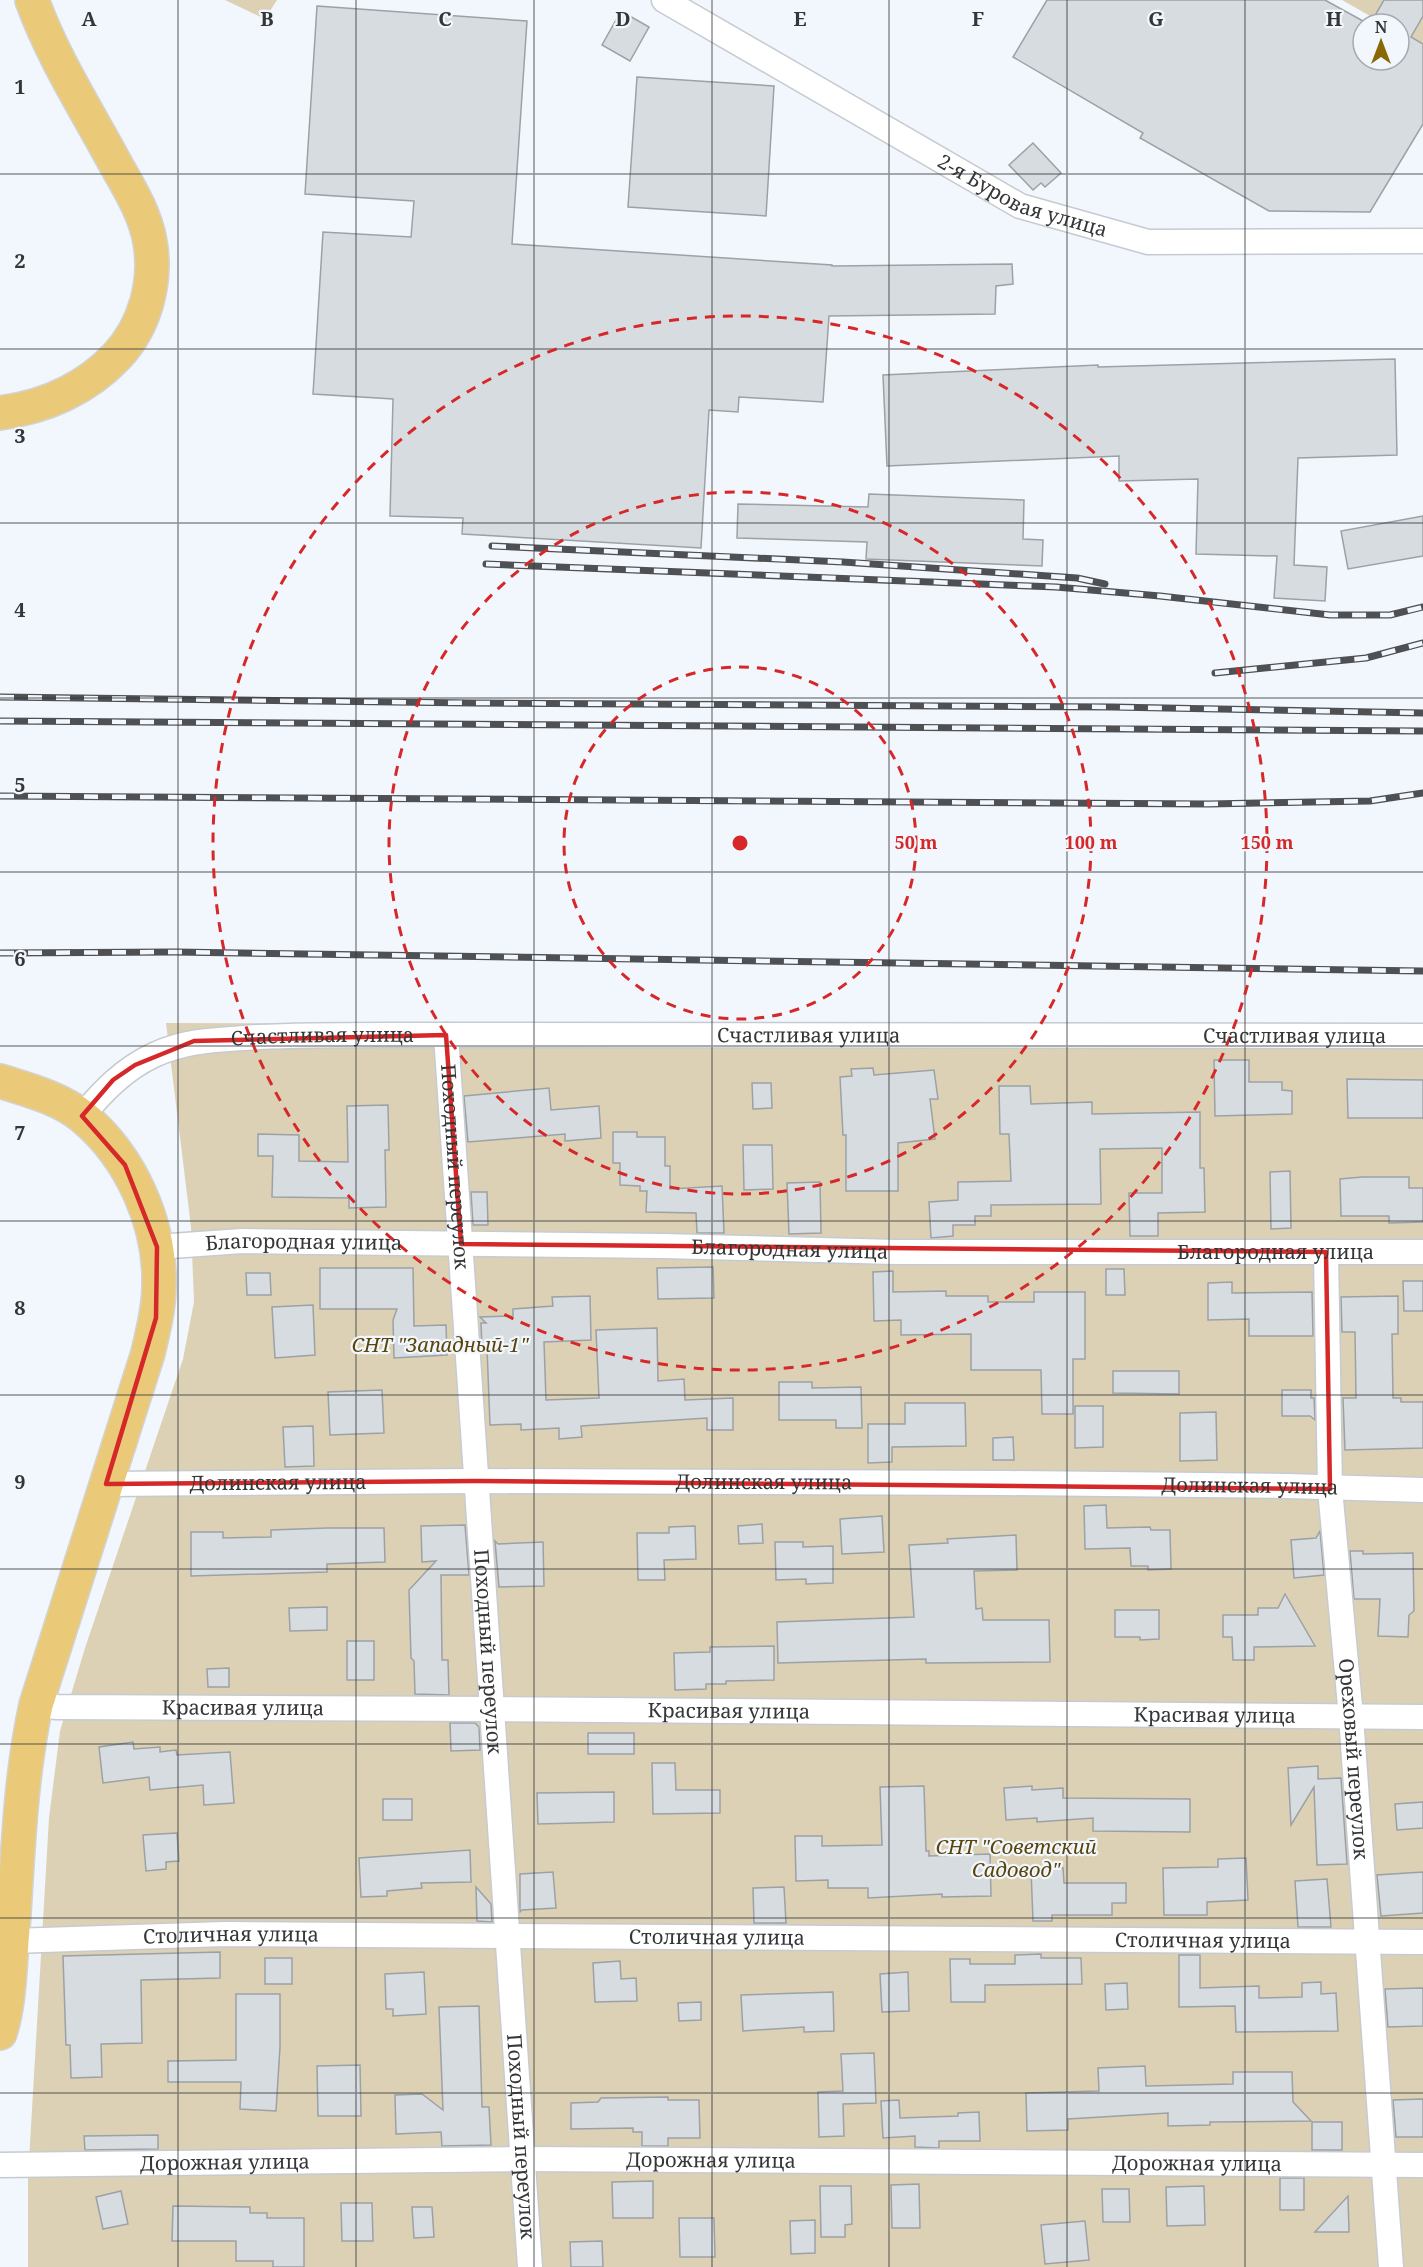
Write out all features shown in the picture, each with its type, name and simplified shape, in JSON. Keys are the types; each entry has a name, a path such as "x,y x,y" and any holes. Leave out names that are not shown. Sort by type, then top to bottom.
{"highway":[{"path":"0,413 57,398 102,371 125,347 141,321 150,290 153,263 150,240 141,211 57,60 32,0"},
{"path":"0,1081 52,1099 82,1116 104,1138 125,1165 143,1202 157,1247 159,1286 156,1318 148,1353 36,1705 26,1749 12,1941 4,2017 0,2033"}],"street":[{"name":"2-я Буровая улица","path":"664,0 1020,206 1148,242 1423,241"},
{"name":"Счастливая улица","path":"82,1116 113,1080 135,1065 156,1054 194,1041 289,1036 446,1035 1423,1035"},
{"name":"Походный переулок","path":"446,1035 530,2267"},
{"name":"Благородная улица","path":"157,1247 242,1241 896,1252 1423,1252"},
{"name":"Ореховый переулок","path":"1326,1252 1330,1489 1350,1717 1391,2267"},
{"name":"Долинская улица","path":"106,1484 475,1481 1006,1483 1423,1490"},
{"name":"Красивая улица","path":"36,1705 1423,1717"},
{"name":"Столичная улица","path":"12,1941 225,1934 506,1934 1423,1942"},
{"name":"Дорожная улица","path":"0,2165 522,2159 1423,2164"}],"highlighted area":[{"path":"446,1035 461,1244 1326,1252 1330,1489 475,1481 106,1484 156,1318 157,1247 125,1165 82,1116 113,1080 135,1065 194,1041"}],"green space":[{"path":"225,0 277,0 265,19"},
{"path":"1342,0 1423,0 1423,46 1411,39 1411,12 1363,12"},
{"name":"СНТ \"Советский Садовод\"","path":"166,1023 1423,1027 1423,2267 28,2267 28,2178 49,1818 60,1731 85,1648 183,1359 194,1302 191,1227"}],"building":[{"path":"1047,0 1325,0 1351,14 1351,72 1411,72 1411,37 1423,44 1423,124 1370,212 1269,211 1140,138 1143,133 1013,57"},
{"path":"1384,0 1423,0 1423,16 1411,37 1411,12 1377,12"},
{"path":"317,6 527,21 512,244 832,266 1012,264 1013,284 996,286 995,314 829,316 823,402 739,397 738,412 709,410 701,548 462,534 463,518 390,516 393,399 313,394 323,232 411,237 414,201 305,194"},
{"path":"621,11 649,27 630,61 602,45"},
{"path":"637,77 774,86 766,216 628,207"},
{"path":"1033,143 1061,173 1045,187 1041,183 1033,190 1009,165"},
{"path":"1395,359 1397,455 1298,458 1294,565 1327,567 1325,601 1274,598 1277,556 1196,554 1198,479 1119,481 1119,456 887,466 883,375 1098,365 1098,367"},
{"path":"869,494 1024,500 1023,539 1043,540 1042,566 866,559 867,542 737,538 738,504 868,507"},
{"path":"1423,516 1423,556 1348,569 1341,531"},
{"path":"1214,1060 1249,1060 1249,1082 1282,1082 1282,1090 1292,1091 1292,1114 1215,1116"},
{"path":"873,1068 874,1075 934,1070 938,1099 930,1099 935,1139 898,1143 898,1191 846,1191 846,1135 843,1135 840,1077 852,1076 851,1069"},
{"path":"1347,1079 1423,1080 1423,1118 1348,1118"},
{"path":"752,1083 771,1083 772,1108 753,1109"},
{"path":"999,1086 1030,1086 1031,1104 1092,1102 1092,1114 1200,1112 1200,1168 1204,1168 1205,1212 1158,1213 1158,1236 1130,1236 1129,1193 1162,1193 1162,1148 1100,1149 1101,1204 991,1205 991,1216 975,1216 975,1225 953,1225 953,1236 931,1238 929,1202 958,1200 958,1182 1011,1181 1009,1134 1000,1134"},
{"path":"549,1088 551,1110 599,1106 601,1138 565,1141 565,1134 468,1142 464,1096"},
{"path":"388,1105 389,1150 385,1150 386,1207 349,1208 349,1198 272,1197 273,1156 258,1156 258,1134 299,1135 299,1161 348,1162 347,1106"},
{"path":"613,1132 637,1132 637,1137 665,1137 665,1166 670,1166 670,1189 722,1186 724,1233 697,1233 696,1213 646,1212 647,1191 640,1191 640,1186 620,1185 620,1163 613,1163"},
{"path":"743,1145 772,1145 773,1189 744,1190"},
{"path":"1290,1171 1291,1228 1271,1229 1270,1172"},
{"path":"1409,1177 1409,1188 1423,1188 1423,1222 1389,1223 1389,1216 1341,1216 1340,1179"},
{"path":"820,1182 821,1233 789,1234 787,1183"},
{"path":"471,1192 487,1192 488,1225 473,1225"},
{"path":"713,1267 714,1298 658,1299 657,1268"},
{"path":"320,1268 413,1268 414,1326 446,1325 447,1355 394,1358 393,1320 397,1309 320,1309"},
{"path":"1106,1269 1124,1269 1125,1295 1106,1295"},
{"path":"893,1271 893,1292 946,1291 946,1296 988,1296 988,1302 1034,1302 1034,1292 1085,1292 1085,1359 1073,1359 1073,1414 1042,1414 1041,1370 971,1370 971,1334 901,1335 901,1320 874,1321 873,1272"},
{"path":"246,1273 270,1273 271,1295 247,1295"},
{"path":"1403,1281 1423,1281 1423,1311 1404,1311"},
{"path":"1232,1282 1232,1293 1312,1292 1313,1336 1249,1336 1249,1319 1208,1320 1208,1283"},
{"path":"590,1296 591,1340 544,1342 546,1400 599,1398 596,1330 657,1328 658,1381 684,1379 685,1400 733,1398 733,1430 707,1430 707,1418 581,1426 582,1437 559,1439 559,1428 521,1430 521,1424 490,1425 487,1348 482,1348 481,1323 486,1323 480,1317 513,1316 513,1309 553,1306 552,1297"},
{"path":"1398,1296 1398,1334 1392,1334 1393,1398 1401,1398 1401,1402 1423,1402 1423,1448 1345,1450 1343,1398 1356,1398 1355,1332 1342,1332 1341,1297"},
{"path":"313,1305 315,1355 275,1358 272,1307"},
{"path":"1113,1371 1179,1371 1179,1394 1113,1393"},
{"path":"779,1382 812,1382 812,1388 861,1387 862,1428 836,1428 836,1420 779,1420"},
{"path":"382,1390 384,1433 330,1435 328,1392"},
{"path":"1282,1390 1311,1390 1311,1398 1314,1398 1315,1420 1310,1416 1282,1416"},
{"path":"905,1403 965,1403 966,1446 892,1447 892,1462 868,1463 868,1424 905,1424"},
{"path":"1075,1406 1103,1406 1103,1447 1075,1448"},
{"path":"1216,1412 1217,1460 1180,1461 1180,1413"},
{"path":"313,1426 314,1466 285,1467 283,1427"},
{"path":"1013,1437 1014,1460 993,1460 993,1438"},
{"path":"1106,1505 1107,1528 1150,1527 1151,1530 1170,1530 1171,1569 1148,1570 1148,1566 1131,1566 1130,1548 1085,1549 1084,1506"},
{"path":"882,1516 884,1552 842,1554 840,1519"},
{"path":"762,1524 763,1543 739,1544 738,1526"},
{"path":"465,1525 469,1575 441,1575 442,1660 448,1660 449,1695 415,1694 414,1661 411,1658 409,1590 436,1561 422,1562 421,1526"},
{"path":"695,1526 696,1559 664,1560 665,1580 638,1580 637,1533 669,1533 669,1527"},
{"path":"384,1528 385,1562 327,1564 327,1572 191,1576 191,1532 223,1532 223,1538 271,1537 271,1530"},
{"path":"1320,1531 1324,1575 1294,1578 1291,1540 1316,1538"},
{"path":"1016,1535 1017,1570 974,1571 976,1609 982,1608 983,1620 1049,1620 1050,1662 926,1663 926,1659 778,1663 777,1622 914,1617 909,1545 948,1543 947,1539"},
{"path":"495,1541 498,1544 543,1542 544,1586 499,1587"},
{"path":"775,1542 803,1542 803,1547 833,1546 833,1583 806,1584 806,1579 776,1580"},
{"path":"1350,1551 1363,1551 1363,1554 1413,1553 1414,1611 1409,1615 1408,1637 1378,1636 1380,1599 1354,1599"},
{"path":"1285,1594 1315,1646 1254,1647 1254,1660 1233,1660 1232,1637 1223,1637 1223,1615 1258,1615 1258,1608 1278,1608"},
{"path":"327,1607 327,1630 290,1631 289,1608"},
{"path":"1115,1610 1159,1610 1159,1639 1140,1640 1140,1637 1115,1637"},
{"path":"347,1641 374,1641 374,1680 347,1680"},
{"path":"774,1646 774,1680 726,1681 726,1684 706,1684 706,1689 675,1690 674,1653 710,1652 710,1647"},
{"path":"229,1668 229,1687 208,1687 207,1669"},
{"path":"450,1723 475,1723 479,1727 480,1750 451,1751"},
{"path":"588,1733 634,1733 634,1754 588,1754"},
{"path":"133,1742 134,1749 160,1747 160,1752 176,1750 177,1755 230,1752 234,1803 204,1805 203,1785 150,1790 149,1777 103,1783 99,1747"},
{"path":"652,1763 675,1763 676,1790 720,1790 720,1813 653,1814"},
{"path":"1318,1766 1318,1779 1341,1778 1347,1864 1317,1865 1314,1787 1291,1825 1288,1768"},
{"path":"924,1786 926,1851 929,1851 929,1856 990,1854 991,1896 942,1897 942,1894 868,1898 868,1888 828,1888 828,1880 796,1881 795,1836 822,1836 822,1846 882,1845 880,1787"},
{"path":"1032,1786 1032,1790 1063,1788 1063,1798 1190,1799 1190,1832 1093,1831 1093,1818 1037,1822 1037,1818 1006,1820 1004,1788"},
{"path":"614,1792 614,1822 538,1824 537,1793"},
{"path":"383,1799 412,1799 412,1820 383,1820"},
{"path":"1423,1802 1423,1828 1397,1830 1395,1804"},
{"path":"177,1833 179,1861 166,1862 166,1869 146,1871 143,1835"},
{"path":"470,1850 471,1882 421,1883 422,1888 387,1891 387,1896 361,1897 359,1858"},
{"path":"1246,1858 1248,1900 1207,1902 1207,1915 1164,1915 1163,1868 1218,1867 1218,1859"},
{"path":"1063,1868 1064,1883 1126,1883 1126,1903 1112,1903 1112,1915 1052,1915 1052,1921 1033,1921 1031,1869"},
{"path":"553,1872 556,1908 520,1912 520,1874"},
{"path":"1423,1872 1423,1913 1381,1916 1377,1875"},
{"path":"1327,1879 1331,1927 1298,1927 1295,1881"},
{"path":"476,1887 491,1904 492,1922 477,1921"},
{"path":"784,1887 786,1923 754,1923 753,1888"},
{"path":"220,1952 220,1978 141,1980 142,2043 101,2044 102,2077 71,2078 70,2045 66,2045 63,1956"},
{"path":"1041,1954 1041,1958 1081,1958 1082,1984 985,1985 985,2002 951,2002 950,1959 970,1959 970,1964 1015,1964 1015,1955"},
{"path":"1179,1955 1200,1955 1200,1988 1259,1986 1259,1998 1302,1997 1302,1983 1321,1982 1321,1994 1336,1993 1338,2031 1236,2032 1235,2006 1179,2007"},
{"path":"265,1958 292,1958 292,1984 265,1984"},
{"path":"620,1961 621,1979 636,1978 637,2001 595,2002 593,1963"},
{"path":"424,1972 426,2014 393,2016 393,2009 386,2009 385,1974"},
{"path":"908,1972 909,2011 882,2012 880,1974"},
{"path":"1127,1983 1128,2009 1106,2010 1105,1984"},
{"path":"1423,1988 1423,2026 1388,2027 1385,1989"},
{"path":"833,1992 834,2031 804,2032 804,2027 743,2031 741,1995"},
{"path":"236,1994 280,1994 280,2047 276,2111 240,2109 241,2082 168,2082 168,2061 236,2060"},
{"path":"701,2002 701,2020 679,2021 678,2003"},
{"path":"479,2006 482,2107 489,2107 491,2145 442,2146 441,2132 396,2134 395,2095 422,2094 443,2110 439,2007"},
{"path":"874,2053 876,2103 843,2104 844,2136 819,2137 818,2092 843,2091 841,2054"},
{"path":"360,2065 361,2116 318,2116 317,2066"},
{"path":"1145,2066 1146,2086 1233,2084 1233,2072 1292,2072 1293,2102 1311,2121 1210,2122 1210,2125 1168,2126 1168,2113 1068,2119 1068,2130 1027,2131 1026,2093 1099,2091 1098,2068"},
{"path":"668,2097 668,2100 699,2100 700,2138 668,2138 668,2146 642,2146 642,2132 633,2132 633,2128 571,2129 571,2103 598,2102 601,2098"},
{"path":"1423,2099 1423,2137 1396,2137 1393,2100"},
{"path":"899,2100 900,2118 958,2116 958,2113 979,2112 980,2141 939,2141 939,2148 915,2147 915,2136 883,2138 881,2101"},
{"path":"1312,2122 1342,2122 1342,2150 1312,2150"},
{"path":"158,2135 158,2149 85,2150 84,2136"},
{"path":"1280,2178 1304,2178 1304,2210 1280,2210"},
{"path":"653,2181 653,2218 613,2218 612,2182"},
{"path":"919,2184 920,2228 892,2228 891,2185"},
{"path":"820,2186 851,2186 852,2224 845,2225 845,2237 821,2237"},
{"path":"1204,2186 1205,2225 1167,2226 1166,2187"},
{"path":"1102,2189 1129,2189 1130,2222 1103,2222"},
{"path":"121,2191 128,2224 103,2229 96,2197"},
{"path":"1348,2196 1349,2232 1315,2232"},
{"path":"341,2203 372,2203 373,2241 342,2241"},
{"path":"173,2206 250,2207 250,2213 267,2213 267,2218 304,2218 304,2267 273,2267 273,2261 236,2261 236,2241 172,2241"},
{"path":"412,2207 432,2207 434,2237 414,2238"},
{"path":"679,2218 714,2218 715,2257 680,2257"},
{"path":"815,2220 815,2253 791,2254 790,2221"},
{"path":"1085,2221 1089,2260 1045,2264 1041,2225"},
{"path":"602,2241 603,2267 571,2267 570,2242"}],"railway":[{"path":"492,546 843,562 1077,578 1105,584"},
{"path":"486,564 1056,587 1330,615 1390,615 1423,607"},
{"path":"1215,673 1366,658 1423,643"},
{"path":"0,697 1112,707 1423,713"},
{"path":"0,721 1423,731"},
{"path":"0,796 1209,804 1370,801 1423,793"},
{"path":"0,953 175,952 1423,971"}],"park label":[{"name":"СНТ \"Западный-1\"","path":"440,1345"}]}
